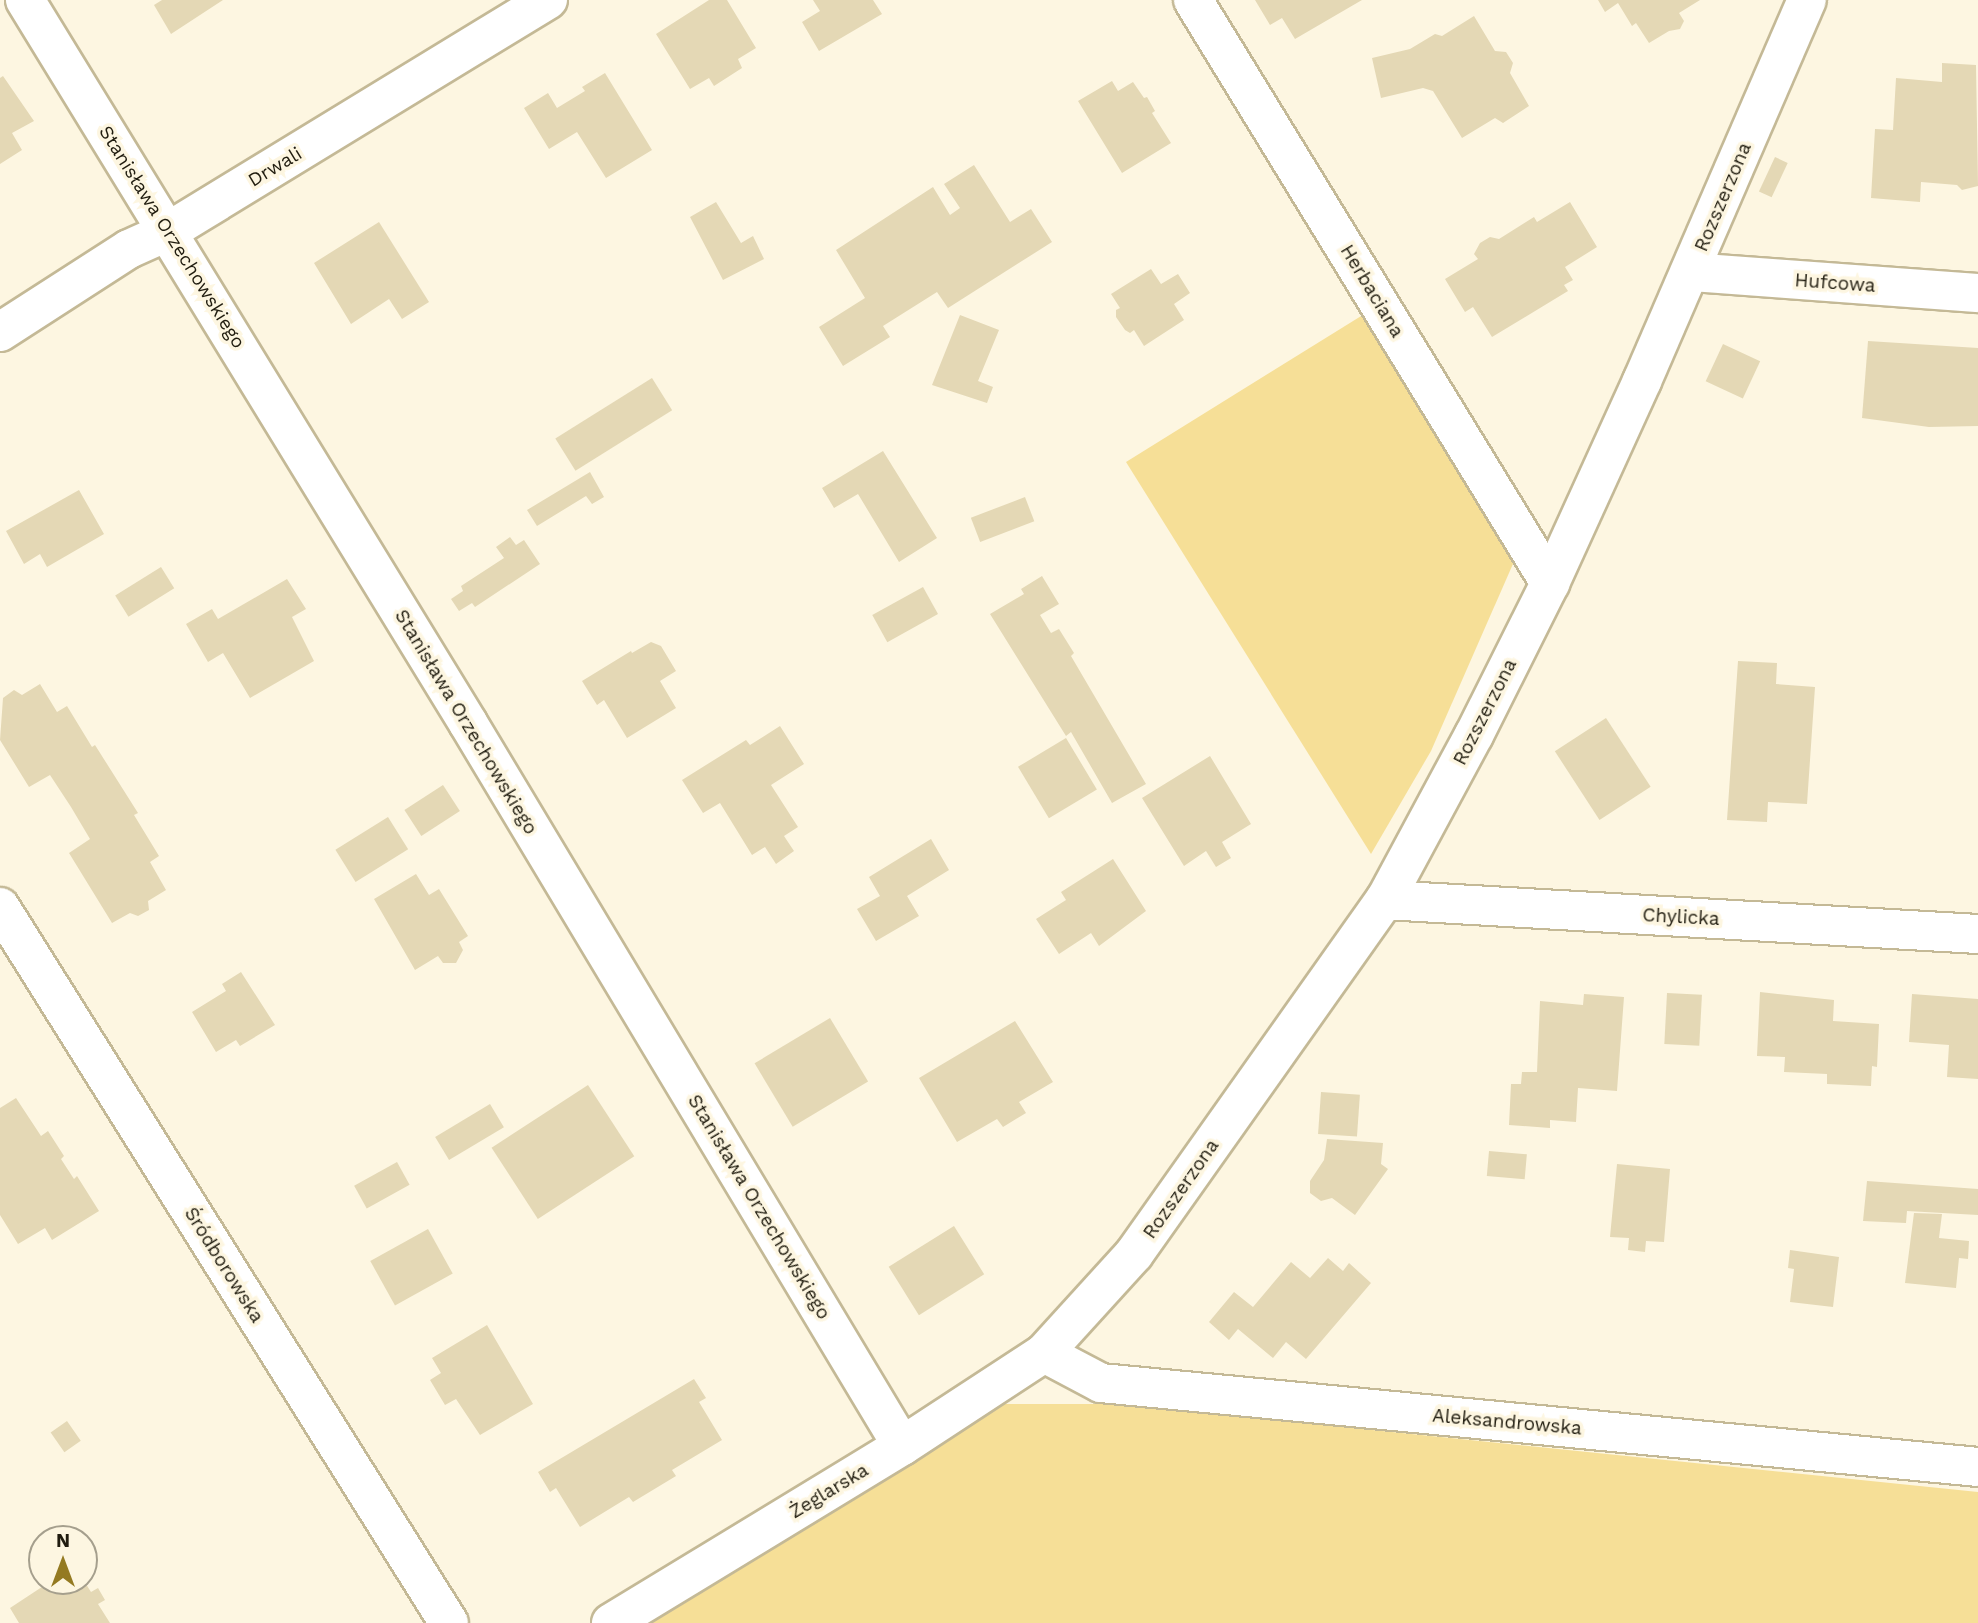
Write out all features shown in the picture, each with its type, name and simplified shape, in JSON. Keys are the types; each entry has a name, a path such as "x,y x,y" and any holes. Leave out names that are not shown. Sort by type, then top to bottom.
{"street":[{"name":"Stanisława Orzechowskiego","path":"25,0 169,231 902,1446"},
{"name":"Drwali","path":"0,332 129,250 169,231 548,0"},
{"name":"Herbaciana","path":"1193,0 1550,583"},
{"name":"Rozszerzona","path":"1044,1353 1134,1254 1385,900 1474,735 1550,583 1691,272 1807,0"},
{"name":"Hufcowa","path":"1691,272 1978,293"},
{"name":"Chylicka","path":"1385,900 1978,934"},
{"name":"Śródborowska","path":"0,906 449,1623"},
{"name":"Żeglarska","path":"611,1623 902,1446 1044,1353"},
{"name":"Aleksandrowska","path":"1044,1353 1101,1383 1978,1467"}],"shaded area":[{"path":"1366,313 1516,557 1431,751 1371,854 1126,462"},
{"path":"996,1404 1118,1404 1978,1492 1978,1623 647,1623"}],"building":[{"path":"162,0 223,0 171,34 154,5"},
{"path":"709,0 727,0 756,48 738,59 742,68 714,86 709,78 690,89 656,34"},
{"path":"813,0 873,0 882,14 819,51 802,22 820,11"},
{"path":"1255,0 1362,0 1295,39 1282,18 1270,25"},
{"path":"1598,0 1700,0 1679,13 1684,21 1680,29 1669,31 1649,43 1636,23 1632,26 1618,3 1605,12"},
{"path":"1474,16 1495,51 1506,52 1513,63 1510,73 1529,106 1503,123 1495,118 1462,138 1433,91 1423,88 1381,98 1372,58 1410,49 1435,34 1442,36"},
{"path":"1942,63 1976,65 1978,186 1962,190 1957,185 1921,182 1920,202 1871,198 1875,129 1893,130 1896,78 1942,82"},
{"path":"605,73 652,150 606,178 577,132 549,149 524,108 548,93 557,108 585,91 582,87"},
{"path":"3,76 34,121 12,133 22,150 0,164 0,78"},
{"path":"1112,81 1118,91 1133,82 1144,98 1147,97 1155,111 1152,113 1171,143 1122,173 1078,101"},
{"path":"1775,157 1788,163 1772,197 1759,191"},
{"path":"974,165 1010,222 1031,209 1052,242 948,308 937,292 883,326 890,337 843,366 819,327 865,298 836,250 933,187 950,215 960,208 944,184"},
{"path":"716,202 741,243 753,236 764,259 723,280 690,217"},
{"path":"1570,202 1597,247 1565,267 1573,280 1564,285 1568,291 1492,337 1473,307 1465,312 1445,279 1478,259 1474,254 1480,243 1490,237 1499,239 1534,217 1537,222"},
{"path":"379,222 429,302 402,319 389,299 351,324 314,263"},
{"path":"1151,269 1161,284 1178,274 1190,293 1174,304 1184,320 1144,346 1134,330 1130,333 1125,330 1116,317 1116,310 1120,308 1111,294"},
{"path":"960,315 999,330 978,381 993,387 987,403 932,385"},
{"path":"1868,341 1978,348 1978,426 1929,427 1862,418"},
{"path":"1723,344 1760,361 1743,398 1706,381"},
{"path":"652,378 672,410 575,471 555,438"},
{"path":"883,451 937,538 899,562 858,494 834,508 822,488"},
{"path":"590,472 604,497 592,504 586,496 537,526 527,510"},
{"path":"79,490 104,534 47,567 40,554 24,564 6,531"},
{"path":"1025,497 1034,521 980,542 971,518"},
{"path":"510,537 516,545 524,540 540,564 475,607 472,603 459,611 451,599 463,591 461,586 504,558 496,547"},
{"path":"161,567 174,588 128,617 115,596"},
{"path":"1042,576 1059,604 1040,615 1051,633 1059,629 1074,653 1071,656 1146,784 1112,803 1071,732 1066,736 990,614 1024,594 1021,589"},
{"path":"287,579 306,609 292,617 314,661 250,698 223,653 208,662 186,624 212,609 218,619"},
{"path":"923,587 938,614 887,642 872,615"},
{"path":"651,642 661,646 676,671 660,681 676,708 627,738 604,700 597,705 582,681"},
{"path":"1738,661 1777,663 1776,684 1815,687 1807,804 1768,802 1767,822 1727,820"},
{"path":"40,684 57,712 67,706 92,747 95,745 138,813 134,815 159,856 150,862 166,890 148,901 149,910 138,916 130,913 112,923 69,853 90,839 71,807 50,775 29,787 0,740 3,698 14,690 22,695"},
{"path":"1606,718 1651,787 1600,820 1555,751"},
{"path":"780,726 804,764 771,785 798,827 784,836 794,851 776,864 765,847 752,855 720,803 703,813 682,780 746,740 750,745"},
{"path":"1066,738 1097,789 1049,818 1018,767"},
{"path":"1210,756 1251,824 1222,842 1231,858 1216,867 1206,851 1184,866 1142,798"},
{"path":"443,785 460,811 421,836 404,810"},
{"path":"388,817 408,849 356,882 335,850"},
{"path":"931,839 949,870 907,896 919,916 876,941 857,909 880,896 869,877"},
{"path":"1113,859 1146,911 1099,946 1091,933 1059,954 1036,919 1066,900 1061,892"},
{"path":"416,874 429,895 439,889 468,936 459,942 463,950 456,963 443,963 438,956 415,970 374,899"},
{"path":"241,972 275,1025 240,1046 236,1040 216,1052 192,1012 226,991 222,984"},
{"path":"1760,992 1834,1000 1833,1021 1879,1024 1877,1067 1872,1066 1871,1086 1827,1084 1827,1074 1784,1072 1785,1057 1757,1056"},
{"path":"1667,993 1702,995 1699,1046 1664,1044"},
{"path":"1584,994 1624,997 1617,1091 1578,1088 1576,1122 1550,1120 1550,1128 1509,1125 1511,1084 1521,1084 1522,1072 1537,1072 1540,1001 1583,1005"},
{"path":"1912,994 1978,999 1978,1079 1947,1077 1949,1045 1909,1042"},
{"path":"830,1018 868,1081 793,1127 755,1063"},
{"path":"1015,1021 1053,1082 1019,1102 1026,1113 1003,1127 997,1119 957,1142 919,1078"},
{"path":"588,1085 634,1156 538,1219 492,1148"},
{"path":"1321,1092 1360,1095 1357,1137 1318,1134"},
{"path":"16,1098 41,1136 48,1131 64,1156 61,1159 74,1179 77,1176 99,1211 52,1240 45,1228 18,1244 0,1215 0,1108"},
{"path":"490,1104 504,1127 449,1160 435,1137"},
{"path":"1327,1139 1383,1143 1381,1164 1388,1169 1355,1215 1332,1198 1321,1201 1310,1193 1310,1181 1324,1160"},
{"path":"1489,1151 1527,1154 1525,1179 1487,1176"},
{"path":"397,1162 410,1185 367,1208 354,1186"},
{"path":"1617,1164 1670,1169 1664,1242 1646,1241 1645,1252 1628,1250 1629,1238 1610,1237"},
{"path":"1867,1181 1978,1189 1978,1215 1907,1211 1906,1223 1863,1221"},
{"path":"1914,1213 1942,1214 1939,1238 1969,1241 1968,1259 1959,1258 1956,1288 1905,1283"},
{"path":"954,1226 984,1274 919,1315 889,1267"},
{"path":"428,1229 453,1274 395,1306 370,1261"},
{"path":"1790,1250 1839,1257 1833,1307 1790,1302 1794,1269 1788,1268"},
{"path":"1328,1258 1343,1271 1349,1263 1371,1283 1306,1359 1286,1342 1273,1358 1238,1329 1229,1340 1209,1322 1234,1292 1253,1307 1291,1262 1310,1278"},
{"path":"487,1325 533,1404 480,1435 456,1399 445,1405 430,1380 441,1373 432,1358"},
{"path":"694,1379 706,1398 699,1402 722,1440 672,1470 676,1476 633,1502 629,1497 580,1527 556,1488 550,1492 538,1472"},
{"path":"67,1421 81,1441 64,1452 51,1432"},
{"path":"98,1588 105,1600 98,1604 110,1623 19,1623 10,1608 30,1595 98,1595"}]}
